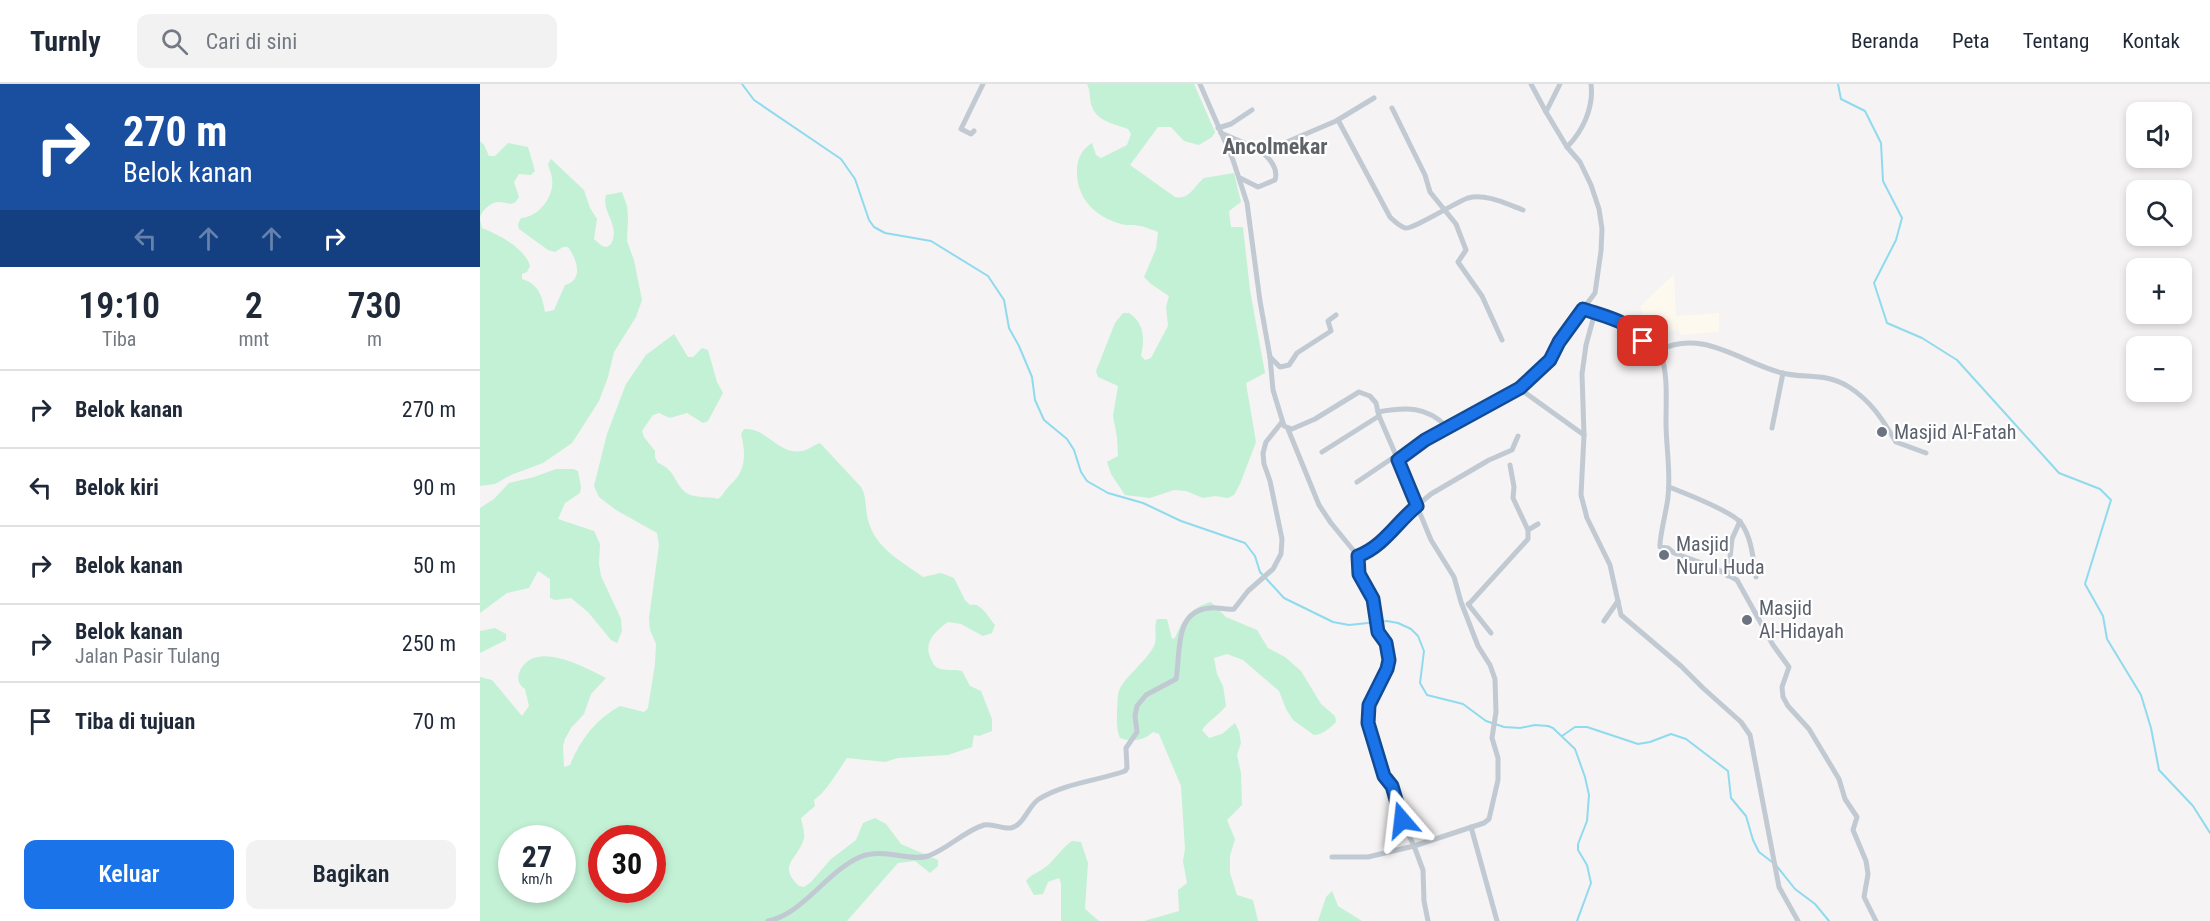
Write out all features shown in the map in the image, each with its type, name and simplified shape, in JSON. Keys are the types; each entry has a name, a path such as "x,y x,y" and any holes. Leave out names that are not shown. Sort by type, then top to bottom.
{"street":[{"path":"974,131 971,134 961,129 983,84"},
{"path":"1200,84 1240,178 1247,203 1273,390 1282,422 1288,429 1319,505 1358,556 1359,574 1373,599 1377,613 1378,632 1386,643 1389,660 1387,669 1369,705 1368,723 1384,776 1392,786 1402,820 1423,870 1424,901 1428,921"},
{"path":"1356,482 1425,440 1520,388 1550,360 1559,342 1595,292 1602,229 1591,184 1580,162 1567,147 1531,84"},
{"path":"1546,112 1560,84"},
{"path":"1567,147 1579,134 1589,109 1592,100 1591,84"},
{"path":"1254,147 1275,147 1338,120 1374,98"},
{"path":"1392,108 1425,175 1430,192 1460,232 1461,240 1466,248 1458,262 1482,296 1502,340"},
{"path":"1219,130 1252,110"},
{"path":"1338,120 1383,207 1394,221 1407,229 1471,197 1497,200 1522,210"},
{"path":"1219,130 1254,147 1271,160 1276,170 1276,178 1258,187 1240,178"},
{"path":"1583,309 1596,312 1635,330 1646,346 1660,350 1680,343 1705,344 1783,373 1817,375 1848,387 1866,400 1886,423 1896,442 1926,453"},
{"path":"1596,312 1583,362 1584,435 1581,495 1587,518 1610,565 1624,618 1681,666 1741,722 1750,735 1779,887 1798,921"},
{"path":"1270,357 1280,367 1289,365 1297,353 1331,331 1328,322 1336,315"},
{"path":"1660,350 1667,385 1669,487 1660,546 1737,580 1773,645 1789,667 1782,687 1783,697 1809,729 1836,772 1847,803 1856,813 1857,817 1852,830 1860,844 1868,874 1864,897 1876,921"},
{"path":"1772,428 1783,373"},
{"path":"1520,388 1584,435"},
{"path":"1288,429 1315,419 1359,392 1371,396 1376,403 1431,540 1454,577 1478,646 1490,665 1495,679 1496,720 1492,738 1499,767 1497,789 1489,819 1414,846 1368,857 1332,857"},
{"path":"1322,453 1379,414 1405,409 1424,411 1437,417 1448,427"},
{"path":"768,921 792,911 829,877 858,858 880,853 926,856 983,825 1009,828 1018,824 1037,801 1075,784 1123,772 1126,769 1125,752 1137,732 1135,716 1137,706 1146,695 1176,680 1183,626 1201,610 1211,607 1234,609 1248,591 1273,568 1281,554 1282,539 1263,453 1266,442 1282,422"},
{"path":"1358,556 1379,545 1402,518 1431,494 1512,450 1518,436"},
{"path":"1469,604 1500,572 1516,550 1524,546 1528,538 1528,531 1514,498 1510,465"},
{"path":"1669,487 1740,521 1749,539 1756,577"},
{"path":"1728,576 1732,539 1740,521"},
{"path":"1528,531 1538,524"},
{"path":"1604,621 1618,601"},
{"path":"1461,602 1469,604 1491,633"},
{"path":"1471,827 1497,921"}],"shaded area":[{"path":"1674,274 1676,316 1719,313 1719,332 1680,335 1677,323 1677,330 1649,337 1640,306"}],"green space":[{"path":"1087,84 1194,84 1215,132 1212,137 1199,145 1184,141 1171,127 1158,127 1130,165 1175,197 1188,194 1204,178 1234,173 1241,202 1229,211 1231,227 1243,227 1250,290 1265,373 1246,383 1256,442 1240,484 1234,495 1228,498 1215,496 1203,498 1186,491 1174,490 1150,498 1125,495 1111,474 1107,462 1118,456 1113,416 1118,386 1098,377 1096,371 1115,323 1123,313 1129,313 1138,321 1143,337 1141,356 1145,360 1151,358 1168,326 1166,307 1169,296 1144,277 1156,249 1158,232 1138,225 1121,224 1103,217 1089,205 1080,189 1077,166 1085,148 1092,143 1096,155 1101,158 1127,145 1131,134 1128,129 1107,122 1098,116 1091,104"},
{"path":"480,141 489,156 495,156 508,143 528,147 535,171 531,175 519,174 514,182 519,197 515,202 492,204 484,210 480,218"},
{"path":"551,159 584,190 590,208 597,219 594,239 602,246 607,247 611,244 614,230 606,207 606,195 622,192 627,206 627,241 634,260 642,300 636,317 614,352 599,401 572,443 543,463 511,475 495,484 480,486 480,218 482,228 511,243 523,253 530,266 527,272 522,274 522,279 528,281 539,291 545,312 554,310 565,285 575,279 577,274 574,257 568,247 555,252 548,250 519,229 518,224 521,218 539,210 548,199 552,186 552,175 548,164"},
{"path":"674,334 688,357 693,357 702,348 708,350 717,382 723,393 708,421 703,423 687,413 670,418 659,413 653,415 642,431 655,451 658,463 671,472 687,494 718,499 722,496 740,473 744,461 741,434 744,429 759,432 793,451 804,450 820,443 861,487 871,530 883,546 923,577 941,573 954,578 965,600 970,605 981,608 995,625 992,633 983,636 961,624 948,622 934,634 928,649 936,667 962,671 970,686 981,691 992,719 992,731 979,736 974,735 972,747 948,755 898,758 885,762 847,758 828,786 814,800 815,806 801,818 804,838 789,867 792,879 799,886 804,887 811,882 831,859 856,840 863,823 875,818 886,824 901,844 938,860 938,866 930,873 915,861 898,863 847,921 480,921 480,677 492,680 522,716 529,706 525,689 519,682 519,673 526,663 535,657 560,658 606,678 591,694 584,714 571,728 565,739 564,767 570,765 590,731 611,711 620,706 644,712 648,708 655,664 656,644 650,630 649,618 659,545 657,533 616,510 599,497 594,486 607,434 626,384 646,355"},
{"path":"556,469 578,471 580,493 565,503 558,519 594,531 600,544 601,576 621,619 622,631 617,643 611,640 588,612 571,598 555,600 550,598 550,579 538,571 529,588 507,593 480,613 480,508 494,499 509,483"},
{"path":"1211,602 1226,617 1257,630 1268,648 1285,657 1301,671 1321,704 1335,716 1336,722 1329,729 1314,735 1293,720 1279,691 1243,660 1227,654 1214,658 1217,674 1223,686 1226,706 1202,730 1209,738 1222,734 1235,723 1239,731 1241,743 1237,755 1241,773 1242,805 1227,820 1235,839 1230,856 1230,873 1237,895 1253,900 1258,921 1144,921 1179,911 1178,890 1187,883 1183,861 1185,849 1181,786 1159,734 1153,732 1137,740 1120,738 1117,724 1118,693 1121,686 1154,646 1157,619 1167,619 1172,639 1175,638 1181,624 1192,611"},
{"path":"495,628 506,634 506,640 480,653 480,631"},
{"path":"1072,841 1081,842 1088,863 1085,909 1099,921 1061,921 1059,878 1048,882 1043,894 1034,895 1026,881 1047,866"},
{"path":"1332,891 1338,906 1362,921 1318,921 1326,897"}],"waterway":[{"path":"742,84 754,100 841,159 855,179 869,220 874,227 885,233 931,241 988,276 1004,300 1009,328 1032,377 1035,400 1044,420 1067,439 1087,481 1108,493 1143,503 1181,521 1245,543 1255,556 1260,572 1284,598 1333,622 1349,625 1387,621 1411,629 1418,636 1424,651 1420,683 1427,695 1463,704 1486,721 1504,727 1548,726 1575,749 1589,795 1587,821 1578,850 1587,865 1591,883 1577,921"},
{"path":"1838,84 1841,99 1865,111 1881,143 1883,181 1902,218 1896,240 1874,283 1887,323 1922,338 1957,360 2059,473 2100,489 2111,500 2085,584 2103,616 2107,639 2141,695 2151,728 2159,770 2193,806 2210,833"},
{"path":"1562,736 1575,727 1587,727 1638,744 1671,734 1686,739 1728,771 1731,798 1746,816 1759,852 1776,865 1795,889 1815,904 1829,921"}],"place":[{"name":"Masjid Al-Fatah","path":"1882,432"},
{"name":"Masjid Nurul Huda","path":"1664,555"},
{"name":"Masjid Al-Hidayah","path":"1747,620"}],"district":[{"name":"Ancolmekar","path":"1275,146"}],"route":[{"path":"1402,820 1392,786 1384,776 1368,723 1369,705 1387,669 1389,660 1386,643 1378,632 1376,606 1362,582 1358,568 1358,556 1379,545 1402,518 1417,506 1398,460 1425,440 1520,388 1550,360 1559,342 1583,309 1601,314 1635,330 1643,341"}]}
